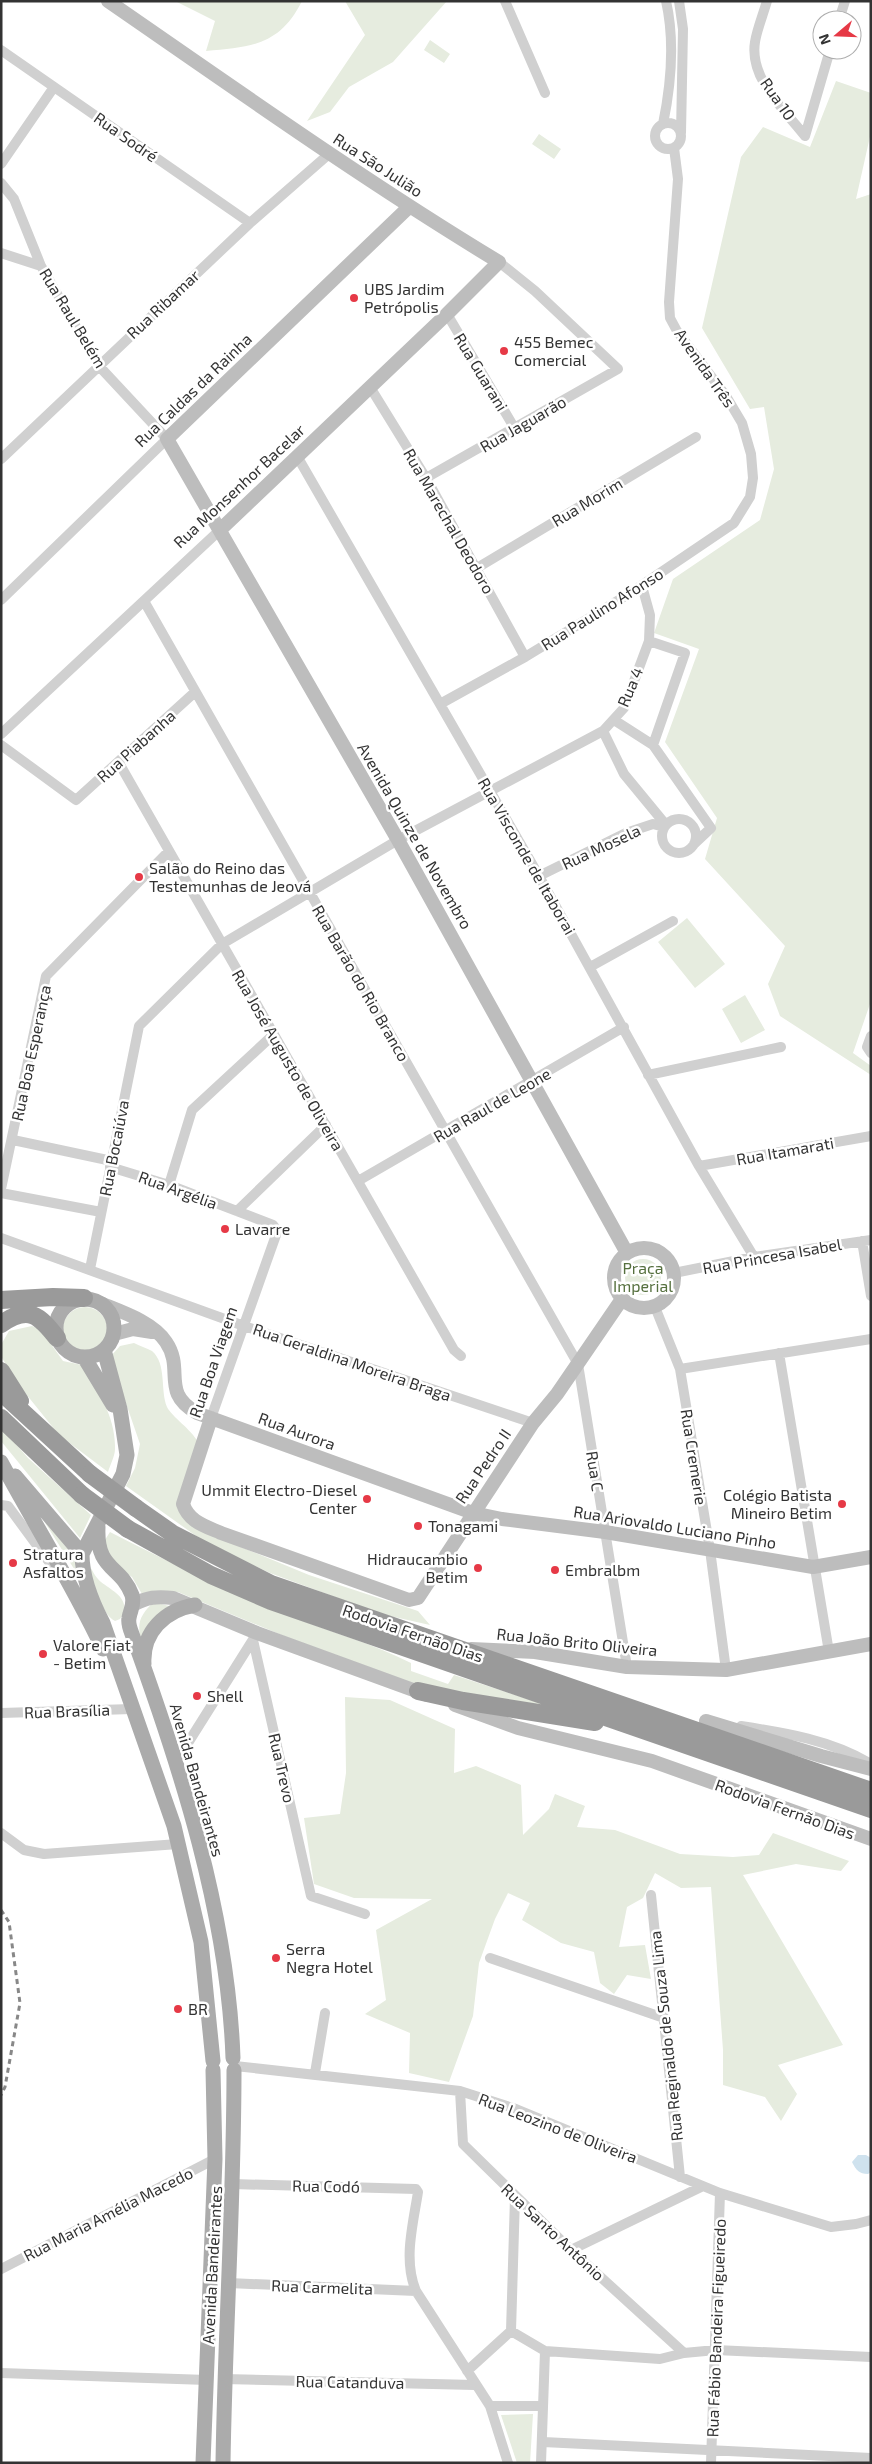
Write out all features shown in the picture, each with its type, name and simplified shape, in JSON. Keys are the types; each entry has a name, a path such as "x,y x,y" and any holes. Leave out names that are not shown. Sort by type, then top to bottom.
{"highway":[{"path":"1,1300 53,1297 92,1300"},
{"path":"1,1324 21,1314 31,1314 42,1319 57,1338"},
{"path":"1,1371 37,1426"},
{"name":"Rodovia Fernão Dias","path":"1,1392 90,1474 136,1508 173,1534 271,1584 871,1791"},
{"name":"Rodovia Fernão Dias","path":"1,1418 82,1495 128,1529 211,1575 271,1601 871,1809"},
{"path":"418,1691 463,1701 594,1722 684,1744"},
{"path":"671,1722 706,1721"}],"main road":[{"path":"92,1300 112,1316 114,1334 104,1350 84,1357 68,1352 57,1338 56,1319 60,1311 67,1304 92,1300"},
{"path":"1,1461 82,1554 98,1527 123,1474 127,1454 104,1350"},
{"path":"84,1357 113,1404 122,1425"},
{"path":"1,1461 34,1523 80,1599 132,1709 159,1711"},
{"path":"98,1527 97,1540 101,1554 109,1567 128,1587 133,1605 128,1619 117,1627 110,1627 103,1623"},
{"name":"Avenida Bandeirantes","path":"82,1554 85,1579 103,1623 178,1844 201,1942 213,2066 215,2159 203,2463"},
{"path":"145,1670 145,1647 155,1626 172,1611 195,1605"},
{"name":"Avenida Bandeirantes","path":"128,1619 176,1762 201,1853 217,1929 232,2028 234,2064 233,2184 224,2379 223,2463"},
{"path":"213,2066 222,2054 234,2064"}],"street":[{"name":"Rua São Julião","path":"108,1 409,207 499,262 535,291 618,369"},
{"path":"505,1 530,54 545,93"},
{"path":"666,1 672,39 668,100 663,124 655,134 656,142 662,148 674,148 680,142 684,28 680,1"},
{"name":"Rua 10","path":"767,1 754,44 757,67 763,83 805,136 827,60"},
{"name":"Rua Sodré","path":"1,50 250,223"},
{"path":"1,164 54,87"},
{"path":"663,124 672,124 681,133"},
{"name":"Avenida Três","path":"674,148 678,179 669,302 670,318 678,332 726,396 742,423 751,454 753,478 750,497"},
{"name":"Rua Ribamar","path":"1,459 250,223 330,154"},
{"name":"Rua Raul Belém","path":"1,183 14,199 41,266 98,365 167,439"},
{"name":"Rua Caldas da Rainha","path":"1,600 409,207"},
{"path":"1,254 41,266"},
{"name":"Rua Monsenhor Bacelar","path":"1,734 221,529 499,262"},
{"name":"Rua Guarani","path":"447,314 516,429"},
{"name":"Rua Jaguarão","path":"426,478 516,429 618,369"},
{"name":"Rua Marechal Deodoro","path":"370,387 426,478 477,568 524,658"},
{"name":"Rua Morim","path":"477,568 696,437"},
{"name":"Avenida Quinze de Novembro","path":"167,439 221,529 398,840 533,1080 627,1253"},
{"name":"Rua Visconde de Itaborai","path":"297,456 590,966 699,1166 754,1257"},
{"name":"Rua Paulino Afonso","path":"440,704 524,658 642,586 734,523 750,497"},
{"name":"Rua 4","path":"139,1026 222,944 398,840 603,731 624,708 649,640 650,615 642,586"},
{"name":"Rua Barão do Rio Branco","path":"144,601 578,1364"},
{"path":"649,640 685,653 653,745"},
{"name":"Rua Piabanha","path":"1,744 76,800 195,692"},
{"path":"614,720 653,745 711,828 687,852 681,854 670,852 661,838 665,826 678,819 690,822 696,832 694,844"},
{"path":"603,731 624,774 665,826"},
{"name":"Rua José Augusto de Oliveira","path":"119,763 454,1350 460,1356"},
{"name":"Rua Mosela","path":"539,876 626,833 653,824 665,826"},
{"name":"Rua Boa Esperança","path":"1,1191 46,976 169,851"},
{"path":"590,966 673,921"},
{"name":"Rua Bocaiúva","path":"90,1269 139,1026"},
{"name":"Rua Raul de Leone","path":"358,1181 624,1027"},
{"path":"168,1185 192,1110 273,1035"},
{"path":"871,1036 867,1047 871,1053"},
{"path":"648,1075 781,1047"},
{"path":"237,1211 326,1125"},
{"name":"Rua Itamarati","path":"699,1166 871,1136"},
{"name":"Rua Argélia","path":"13,1140 111,1164 273,1225"},
{"path":"1,1191 101,1212"},
{"name":"Rua Boa Viagem","path":"186,1512 183,1504 211,1418 276,1235 276,1229 273,1225"},
{"name":"Rua Geraldina Moreira Braga","path":"1,1238 244,1326 533,1423"},
{"path":"866,1240 871,1296"},
{"name":"Rua Princesa Isabel","path":"674,1273 754,1257 866,1240"},
{"path":"646,1248 656,1250 668,1260 674,1273 674,1284 671,1293 664,1302 655,1307 637,1308 622,1299 616,1290 615,1275 620,1260 627,1253 646,1248"},
{"name":"Rua Pedro II","path":"186,1512 193,1520 221,1533 409,1600 418,1598 533,1423 557,1394 622,1299"},
{"name":"Rua Aurora","path":"92,1300 134,1318 160,1334 168,1344 173,1357 178,1397 185,1406 211,1418 473,1513"},
{"name":"Rua Cremerie","path":"655,1307 680,1369 710,1550 726,1670"},
{"path":"114,1334 133,1329 160,1334"},
{"path":"680,1369 871,1339"},
{"path":"779,1353 828,1652"},
{"name":"Rua C","path":"578,1364 627,1667"},
{"path":"1,1505 8,1506 49,1563 80,1599"},
{"name":"Rua Ariovaldo Luciano Pinho","path":"473,1513 502,1519 605,1532 814,1567 871,1557"},
{"name":"Rodovia Fernão Dias","path":"133,1605 146,1598 158,1596 173,1598 195,1605 255,1636 418,1691 518,1728 652,1761 871,1839"},
{"path":"176,1762 255,1636"},
{"name":"Rua Trevo","path":"255,1636 311,1896 365,1914"},
{"name":"Rua João Brito Oliveira","path":"458,1648 535,1652 627,1667 726,1670 871,1644"},
{"name":"Rua Brasília","path":"1,1713 132,1709"},
{"path":"706,1721 800,1735 858,1756 871,1764"},
{"path":"706,1721 871,1769"},
{"path":"1,1833 24,1850 44,1854 178,1844"},
{"name":"Rua Reginaldo de Souza Lima","path":"651,1894 680,2177"},
{"path":"490,1958 664,2018"},
{"path":"315,2073 325,2013"},
{"name":"Rua Leozino de Oliveira","path":"234,2064 460,2091 516,2109 701,2187 720,2193 831,2226 856,2224 871,2220"},
{"name":"Rua Santo Antônio","path":"460,2091 463,2144 571,2250 684,2353"},
{"name":"Rua Maria Amélia Macedo","path":"1,2269 215,2159"},
{"name":"Rua Codó","path":"233,2184 413,2188 418,2192 409,2256 409,2274 416,2291"},
{"path":"571,2250 701,2187"},
{"name":"Rua Fábio Bandeira Figueiredo","path":"711,2463 720,2193"},
{"path":"466,2371 511,2331 515,2197"},
{"name":"Rua Carmelita","path":"229,2283 416,2291"},
{"path":"416,2291 490,2406 508,2463"},
{"path":"511,2331 545,2351 660,2359 684,2353 716,2350 871,2357"},
{"path":"541,2463 545,2351"},
{"path":"1,2373 207,2380"},
{"name":"Rua Catanduva","path":"224,2379 475,2385"},
{"path":"490,2406 543,2406"},
{"path":"543,2442 871,2458"}],"green space":[{"path":"175,1 302,1 284,27 263,41 237,48 206,51 215,21"},
{"path":"345,1 447,1 393,62 349,87 330,112 307,121 365,35"},
{"path":"430,40 450,54 444,63 424,50"},
{"path":"836,81 871,93 871,132 856,199 871,194 871,1001 853,1053 871,1066 871,1075 780,1016 768,984 785,946 705,859 717,818 665,742 699,649 654,633 673,579 760,520 774,469 764,407 750,409 702,328 741,157 763,127 810,147"},
{"path":"539,134 561,149 554,159 532,144"},
{"path":"687,918 725,964 695,988 658,942"},
{"path":"745,995 765,1030 741,1043 722,1009"},
{"name":"Praça Imperial","path":"643,1259 650,1260 656,1264 660,1270 660,1284 656,1290 650,1294 643,1295 636,1294 630,1290 626,1284 625,1277 626,1270 630,1264 636,1260"},
{"path":"85,1307 97,1311 103,1317 107,1329 103,1341 97,1347 85,1351 73,1347 67,1341 63,1329 67,1317 73,1311"},
{"path":"32,1326 41,1330 63,1361 82,1365 100,1395 113,1426 115,1437 115,1452 108,1472 59,1435 22,1389 2,1358 2,1343 9,1331"},
{"path":"134,1343 152,1351 157,1356 160,1363 167,1407 198,1442 186,1484 195,1528 309,1575 418,1611 430,1625 381,1614 270,1573 206,1543 126,1486 135,1468 140,1444 110,1357 120,1346"},
{"path":"1,1427 28,1458 91,1515 80,1538 1,1441"},
{"path":"27,1494 73,1548 76,1572"},
{"path":"110,1532 244,1597 396,1656 411,1663 411,1671 448,1684 454,1675 537,1702 552,1709 415,1684 284,1636 178,1592 142,1594 132,1577 112,1563 101,1546"},
{"path":"89,1565 99,1580 116,1593 123,1602 124,1607 120,1619 115,1621 105,1611 98,1596"},
{"path":"154,1602 169,1606 141,1638 139,1627 141,1618"},
{"path":"345,1697 390,1700 455,1729 454,1773 476,1766 521,1785 523,1835 549,1809 555,1794 585,1806 577,1827 615,1830 680,1854 733,1857 759,1855 773,1833 849,1861 841,1871 796,1864 743,1875 843,2045 778,2065 797,2094 781,2121 765,2097 723,2085 723,2050 711,1887 681,1888 655,1873 643,1898 627,1907 619,1947 645,1945 651,1979 627,1975 614,1994 600,1983 594,1952 561,1943 522,1920 530,1903 508,1893 495,1919 479,1963 473,2016 449,2082 409,2073 410,2033 365,2014 386,2000 376,1930 432,1899 354,1898 314,1884 304,1818 340,1814 346,1773"},
{"path":"533,2414 530,2463 517,2463 501,2415"}],"water":[{"path":"858,2155 866,2155 871,2158 871,2172 868,2174 860,2172 853,2165 852,2162"}],"railway":[{"path":"1,1910 9,1922 20,2003 5,2087 1,2095"}],"place":[{"name":"UBS Jardim Petrópolis","path":"354,298"},
{"name":"455 Bemec Comercial","path":"504,351"},
{"name":"Salão do Reino das Testemunhas de Jeová","path":"139,877"},
{"name":"Lavarre","path":"225,1229"},
{"name":"Ummit Electro-Diesel Center","path":"367,1499"},
{"name":"Colégio Batista Mineiro Betim","path":"842,1504"},
{"name":"Tonagami","path":"418,1526"},
{"name":"Stratura Asfaltos","path":"13,1563"},
{"name":"Hidraucambio Betim","path":"478,1568"},
{"name":"Embralbm","path":"555,1570"},
{"name":"Valore Fiat - Betim","path":"43,1654"},
{"name":"Shell","path":"197,1696"},
{"name":"Serra Negra Hotel","path":"276,1958"},
{"name":"BR","path":"178,2009"}]}
